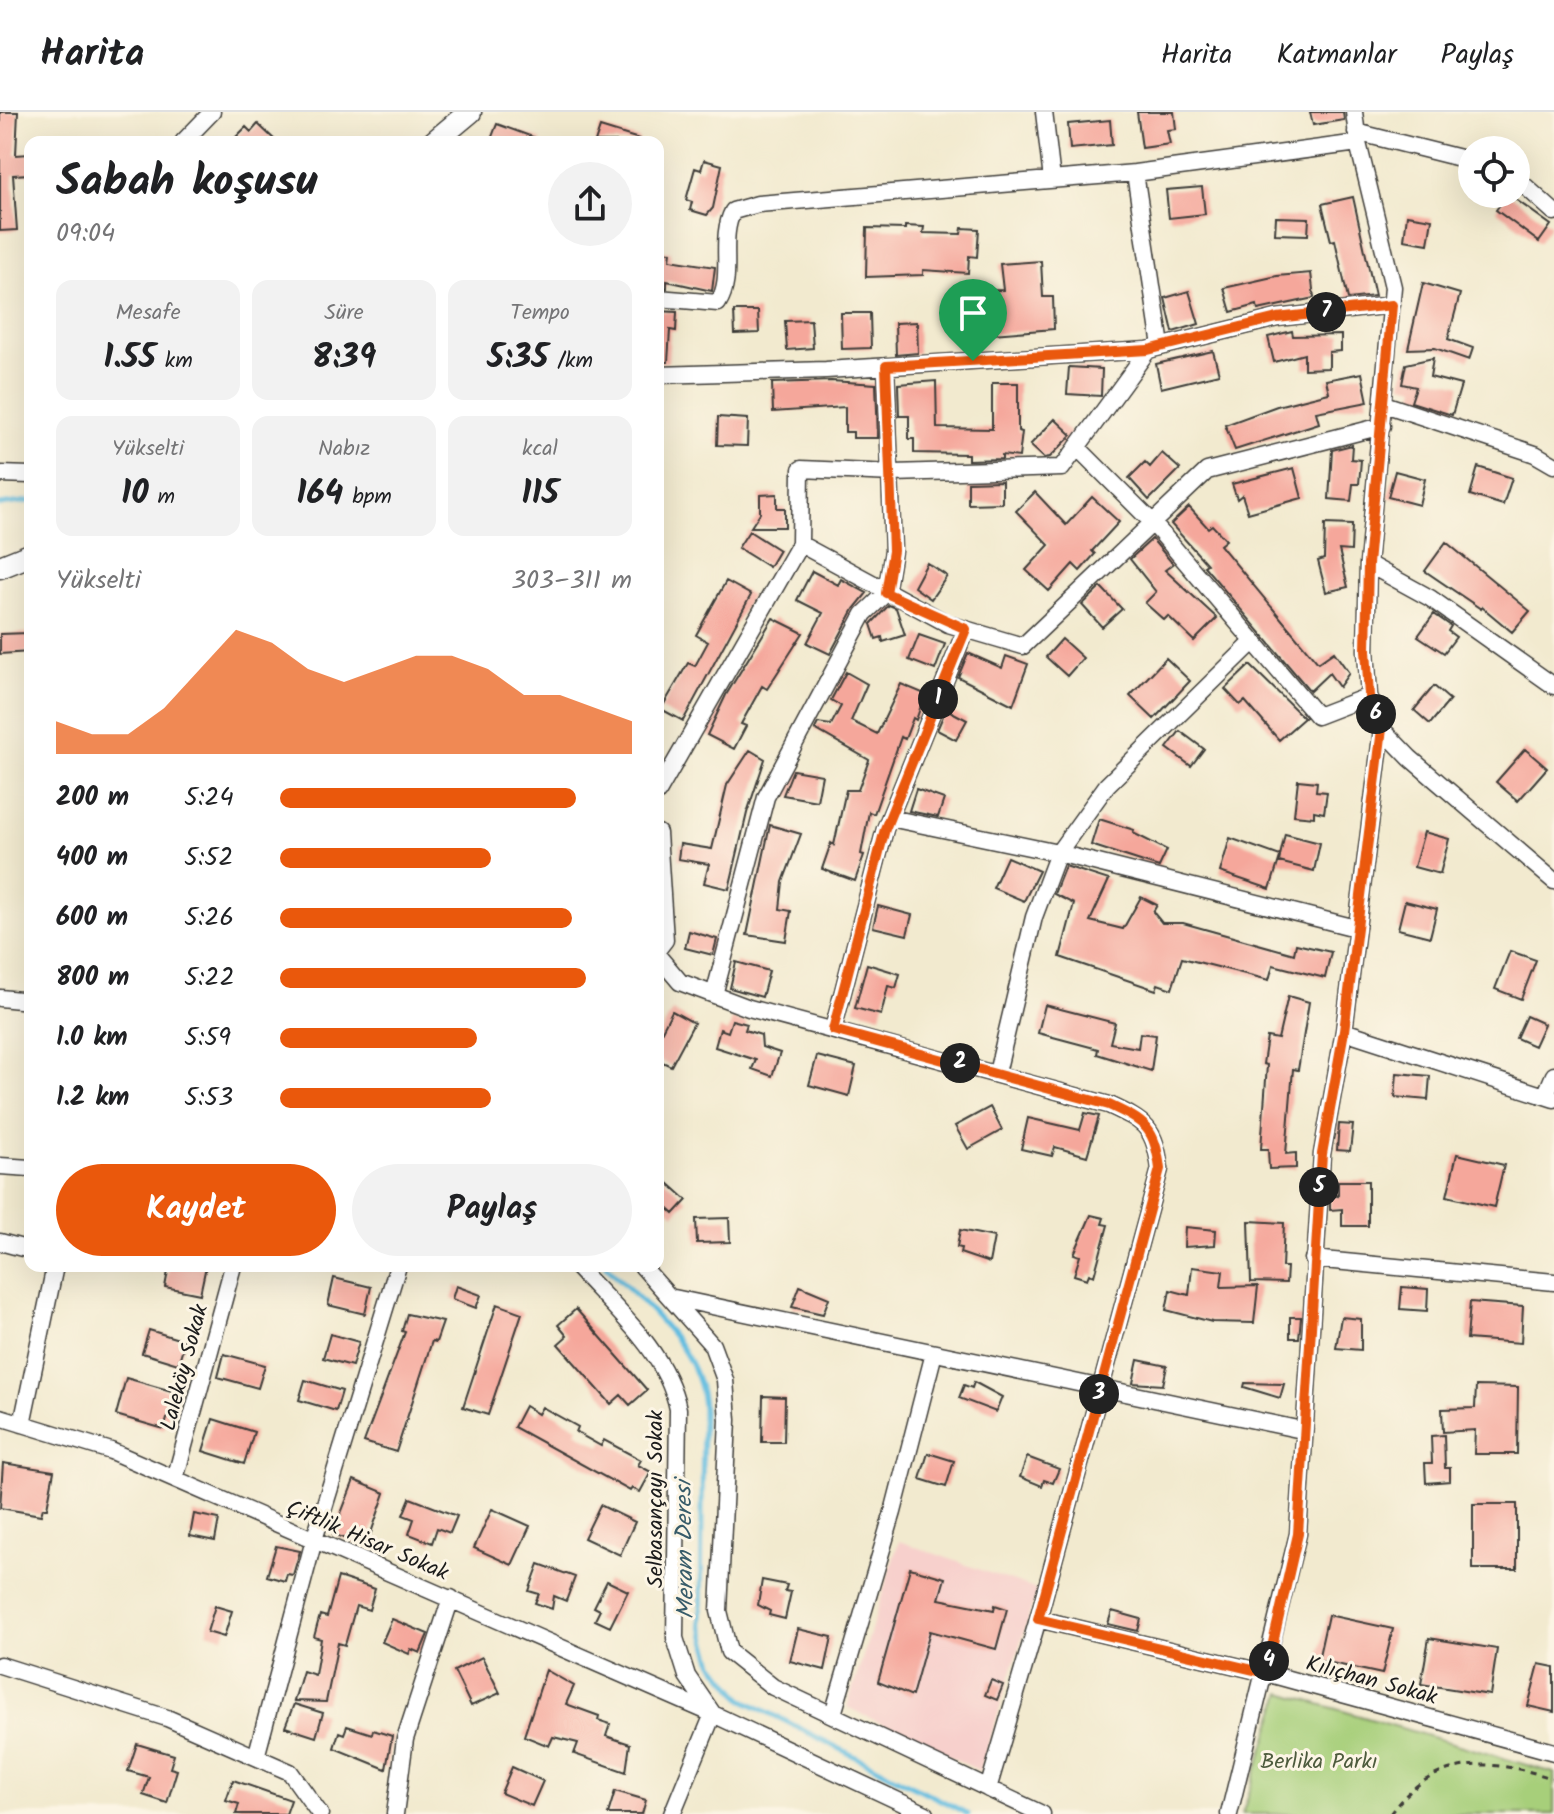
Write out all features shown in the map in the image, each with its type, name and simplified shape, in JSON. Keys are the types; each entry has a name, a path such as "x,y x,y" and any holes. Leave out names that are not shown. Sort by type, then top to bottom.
{"street":[{"path":"189,136 212,112"},
{"path":"431,136 442,112"},
{"path":"441,136 470,112"},
{"path":"1044,112 1052,180"},
{"path":"1354,112 1357,138 1393,287 1368,564 1366,650 1369,696 1382,729 1410,758 1554,881"},
{"path":"664,298 718,303 725,293 725,227 733,211 758,204 1135,173 1357,138 1458,158"},
{"path":"664,782 800,544 801,469 893,473 1062,468 1154,348 1135,173"},
{"path":"1530,191 1554,212"},
{"path":"664,375 886,366 1154,348 1277,318 1392,305"},
{"path":"714,995 766,797 864,614 886,593 893,551 893,473 886,366"},
{"path":"1384,404 1535,454 1554,465"},
{"path":"800,544 886,593 966,629 1023,646 1207,471 1382,426"},
{"path":"1077,447 1151,521 1317,716 1369,696"},
{"path":"0,474 24,475"},
{"path":"3,566 24,560"},
{"path":"1368,564 1430,598 1554,686"},
{"path":"833,1030 890,818 966,629"},
{"path":"997,1073 1034,917 1058,853 1107,785 1252,643"},
{"path":"1229,1814 1298,1534 1302,1430 1322,1154 1344,1031 1382,729"},
{"path":"890,818 1058,853 1356,928"},
{"path":"664,963 680,982 749,1008 1109,1105 1141,1120 1157,1140 1160,1169 1038,1619 988,1789"},
{"path":"0,998 24,1000"},
{"path":"1344,1031 1549,1098 1554,1075"},
{"path":"0,1166 24,1168"},
{"path":"0,1242 24,1248"},
{"path":"1313,1259 1554,1282"},
{"path":"22,1424 54,1272"},
{"name":"Laleköy Sokak","path":"175,1479 231,1272"},
{"path":"256,1757 314,1540 396,1272"},
{"name":"Selbasançayı Sokak","path":"581,1272 659,1359 672,1383 678,1409 675,1638 687,1676 713,1714"},
{"path":"648,1272 674,1298 712,1345 725,1380 728,1420 719,1611 729,1652 773,1687 1042,1814"},
{"path":"674,1298 1100,1390 1302,1430"},
{"path":"833,1714 893,1512 934,1353"},
{"name":"Çiftlik Hisar Sokak","path":"0,1417 111,1451 713,1714"},
{"path":"395,1814 405,1739 451,1598"},
{"name":"Kılıçhan Sokak","path":"1038,1619 1266,1673 1554,1752"},
{"path":"0,1665 167,1718 290,1772 309,1794 320,1814"},
{"path":"672,1814 713,1714 926,1814"}],"path":[{"path":"1390,1814 1428,1778 1462,1766 1500,1763 1554,1779"}],"shaded area":[{"path":"899,1541 1037,1590 980,1771 847,1707"}],"green space":[{"name":"Berlika Parkı","path":"1282,1693 1554,1773 1554,1814 1242,1814"}],"building":[{"path":"0,112 18,112 16,155 24,154 24,174 13,175 17,230 0,231"},
{"path":"1137,112 1174,112 1176,129 1167,130 1170,144 1142,148"},
{"path":"1310,112 1343,112 1344,120 1313,125"},
{"path":"1110,120 1112,145 1070,149 1068,124"},
{"path":"258,124 271,136 237,136 246,127 251,132"},
{"path":"497,124 530,136 492,136"},
{"path":"600,127 629,136 597,136"},
{"path":"704,160 722,165 713,208 707,215 690,210 692,202 686,200 695,168 701,170"},
{"path":"1202,187 1205,214 1169,218 1166,190"},
{"path":"1353,197 1375,296 1348,299 1335,240 1331,241 1322,204"},
{"path":"1527,208 1551,225 1539,242 1496,210"},
{"path":"1407,215 1432,219 1428,244 1404,240"},
{"path":"1276,217 1309,218 1308,235 1275,234"},
{"path":"905,226 924,227 923,233 961,234 962,228 979,229 977,257 969,256 968,273 923,270 923,275 866,277 867,228 905,229"},
{"path":"664,251 671,252 670,260 715,267 712,291 667,281 667,288 664,288"},
{"path":"1041,261 1043,297 1053,297 1054,329 980,335 979,291 1003,290 1000,264"},
{"path":"1311,273 1314,298 1258,310 1257,305 1231,312 1224,288 1277,276"},
{"path":"1423,283 1460,294 1448,339 1473,348 1469,360 1435,348 1408,349"},
{"path":"1189,291 1199,324 1173,332 1165,298"},
{"path":"664,311 677,312 676,331 670,330 668,362 664,362"},
{"path":"734,311 758,311 759,333 735,334"},
{"path":"841,313 870,313 871,348 842,349"},
{"path":"811,320 813,348 787,350 785,321"},
{"path":"917,322 918,353 896,355 895,323"},
{"path":"1292,331 1293,336 1341,335 1341,351 1329,352 1329,368 1304,369 1304,354 1274,362 1268,337"},
{"path":"1213,351 1219,374 1161,388 1156,364"},
{"path":"1433,358 1430,377 1461,385 1452,415 1411,402 1416,387 1402,384 1406,364"},
{"path":"1069,367 1102,369 1101,396 1067,394"},
{"path":"1362,373 1368,402 1316,412 1319,423 1235,450 1225,425 1277,406 1329,393 1326,380"},
{"path":"831,381 876,384 878,438 853,438 853,432 845,432 845,407 773,412 772,383"},
{"path":"936,381 937,428 992,429 992,383 1018,383 1018,431 1022,432 1019,457 1002,455 1002,459 968,460 968,454 914,453 914,439 909,439 909,416 899,416 898,384"},
{"path":"718,417 748,419 747,446 717,445"},
{"path":"1055,419 1072,435 1050,457 1044,458 1030,445"},
{"path":"1352,445 1351,459 1361,460 1359,484 1353,484 1351,501 1329,499 1332,450"},
{"path":"1162,453 1180,469 1149,500 1129,478 1145,462 1150,467"},
{"path":"1478,467 1512,478 1503,505 1470,495"},
{"path":"1294,468 1302,498 1248,513 1242,495 1237,499 1232,484"},
{"path":"1395,471 1425,479 1419,505 1388,497"},
{"path":"1002,481 1002,503 968,504 968,482"},
{"path":"1035,492 1066,525 1092,497 1119,522 1092,551 1095,554 1080,571 1073,564 1049,591 1026,570 1049,545 1016,511"},
{"path":"777,494 777,508 785,508 785,527 751,527 760,513 760,495"},
{"path":"1189,507 1208,528 1212,525 1226,540 1220,545 1318,663 1334,652 1349,673 1339,687 1329,673 1310,691 1204,566 1207,564 1171,524"},
{"path":"1325,524 1352,525 1351,551 1339,550 1348,587 1326,592 1318,561 1324,559"},
{"path":"749,531 779,550 769,567 738,548"},
{"path":"1152,539 1173,564 1165,570 1217,618 1194,641 1168,616 1164,620 1145,603 1156,592 1130,559"},
{"path":"1446,542 1530,611 1512,632 1482,607 1425,571"},
{"path":"927,563 947,576 931,599 914,587"},
{"path":"812,571 838,585 841,579 867,593 854,609 830,654 807,643 823,613 797,600"},
{"path":"726,581 751,595 683,721 664,711 664,704 688,663 695,666 708,642 696,635"},
{"path":"1101,587 1122,609 1102,627 1082,605"},
{"path":"889,605 896,608 905,635 883,642 882,637 876,639 871,624"},
{"path":"1434,614 1451,626 1448,631 1456,637 1444,653 1418,636"},
{"path":"773,618 803,633 767,689 762,686 741,724 746,726 734,749 707,735 726,695"},
{"path":"24,633 24,652 0,654 0,634"},
{"path":"919,635 945,644 935,670 909,660"},
{"path":"1062,639 1083,658 1067,676 1046,657"},
{"path":"968,653 1002,668 1006,656 1028,664 1013,705 958,677"},
{"path":"1166,658 1190,681 1154,719 1130,696"},
{"path":"1250,665 1304,718 1279,740 1245,701 1240,705 1225,689"},
{"path":"846,672 867,684 851,721 877,734 901,684 925,694 916,720 913,718 905,739 901,737 874,814 869,812 861,854 864,855 855,881 822,869 831,843 834,845 846,790 858,790 869,760 815,729 818,723 831,725 841,706 831,700"},
{"path":"1434,686 1450,700 1430,724 1414,710"},
{"path":"946,709 967,720 956,740 937,730"},
{"path":"1180,731 1204,749 1191,766 1167,748"},
{"path":"1525,749 1547,768 1518,801 1496,782"},
{"path":"750,750 765,759 747,813 729,889 704,883 709,864 678,859 680,844 712,849 727,785"},
{"path":"793,770 822,775 817,801 783,795"},
{"path":"1298,780 1317,782 1316,791 1327,792 1324,813 1314,811 1314,817 1294,815"},
{"path":"916,789 944,799 938,817 909,811"},
{"path":"1099,819 1134,830 1133,833 1167,850 1159,867 1091,845"},
{"path":"770,825 801,834 783,882 780,909 791,911 786,941 747,935"},
{"path":"1424,832 1449,839 1440,874 1414,867"},
{"path":"1285,834 1320,843 1314,871 1279,862 1280,857 1270,889 1220,872 1230,838 1280,856"},
{"path":"1007,857 1039,871 1024,901 993,888"},
{"path":"1065,866 1109,880 1090,921 1123,929 1141,897 1157,905 1153,912 1162,923 1183,923 1294,954 1296,944 1331,952 1325,978 1273,965 1269,980 1182,958 1172,989 1158,984 1156,990 1060,957 1074,904 1054,894"},
{"path":"1405,901 1437,909 1430,937 1398,929"},
{"path":"878,906 912,915 907,935 873,927"},
{"path":"689,931 717,939 713,955 685,948"},
{"path":"1510,951 1536,960 1521,999 1495,989"},
{"path":"736,962 769,971 762,997 730,988"},
{"path":"867,964 900,974 896,988 888,986 881,1015 855,1008"},
{"path":"1288,996 1309,1002 1298,1070 1293,1069 1286,1154 1296,1153 1296,1168 1269,1169 1268,1149 1261,1149 1267,1065 1263,1064 1267,1037 1278,1039"},
{"path":"1045,1005 1115,1023 1110,1043 1138,1048 1140,1033 1156,1035 1151,1071 1097,1054 1098,1049 1038,1033"},
{"path":"672,1011 694,1023 671,1066 664,1063 664,1026"},
{"path":"1526,1016 1544,1024 1534,1046 1516,1038"},
{"path":"732,1020 747,1024 745,1030 761,1035 762,1047 780,1053 772,1076 752,1069 756,1060 715,1047 720,1029 728,1032"},
{"path":"817,1056 856,1066 849,1096 809,1085"},
{"path":"1397,1073 1430,1076 1428,1100 1395,1097"},
{"path":"990,1107 1002,1130 968,1149 955,1126"},
{"path":"1085,1113 1099,1116 1087,1156 1055,1147 1052,1156 1021,1149 1028,1118 1080,1130"},
{"path":"1339,1124 1353,1125 1350,1151 1337,1150"},
{"path":"1457,1154 1504,1165 1494,1207 1447,1196"},
{"path":"664,1179 687,1200 674,1214 664,1205"},
{"path":"1338,1181 1368,1181 1368,1226 1342,1226 1342,1209 1330,1210 1330,1195 1338,1196"},
{"path":"1091,1215 1104,1218 1102,1224 1108,1225 1094,1276 1089,1274 1087,1279 1074,1275 1080,1256 1074,1254"},
{"path":"729,1218 730,1242 697,1243 696,1219"},
{"path":"1249,1221 1284,1223 1282,1267 1287,1267 1286,1283 1251,1282"},
{"path":"1185,1227 1216,1230 1215,1245 1184,1247"},
{"path":"960,1230 994,1237 989,1263 960,1253 961,1248 957,1247"},
{"path":"1192,1267 1223,1271 1221,1287 1258,1286 1254,1323 1212,1322 1166,1310 1170,1290 1189,1295"},
{"path":"168,1272 205,1272 200,1294 165,1287"},
{"path":"334,1278 371,1287 365,1314 328,1305"},
{"path":"456,1286 481,1295 476,1308 452,1299"},
{"path":"800,1286 829,1298 823,1314 792,1307"},
{"path":"1402,1287 1428,1289 1427,1311 1400,1309"},
{"path":"1470,1302 1523,1306 1521,1343 1467,1339"},
{"path":"497,1304 522,1313 488,1415 463,1407"},
{"path":"576,1309 647,1390 630,1405 621,1395 611,1404 558,1344 567,1336 558,1325"},
{"path":"407,1314 443,1322 436,1342 432,1341 396,1452 364,1442 405,1332 402,1331"},
{"path":"1290,1317 1301,1317 1299,1338 1290,1338"},
{"path":"1341,1317 1361,1319 1361,1350 1336,1348"},
{"path":"149,1330 185,1341 178,1364 142,1353"},
{"path":"330,1334 359,1342 352,1366 323,1358"},
{"path":"224,1354 265,1365 258,1388 218,1377"},
{"path":"1138,1360 1167,1366 1163,1385 1133,1383"},
{"path":"126,1378 175,1392 164,1429 116,1415"},
{"path":"305,1380 342,1391 336,1411 299,1400"},
{"path":"974,1382 1002,1397 996,1412 959,1398 964,1385 972,1388"},
{"path":"1245,1383 1284,1384 1280,1398 1244,1387"},
{"path":"1476,1386 1518,1387 1517,1454 1474,1454 1475,1430 1443,1432 1442,1409 1475,1408"},
{"path":"763,1396 785,1397 784,1442 762,1442"},
{"path":"525,1406 538,1414 542,1407 578,1427 576,1432 601,1446 604,1440 641,1460 638,1465 651,1472 640,1492 632,1488 630,1491 514,1427"},
{"path":"213,1419 254,1432 244,1464 203,1451"},
{"path":"1444,1435 1445,1468 1450,1468 1450,1481 1426,1483 1425,1463 1432,1463 1431,1436"},
{"path":"928,1453 954,1461 946,1487 920,1479"},
{"path":"1027,1457 1059,1469 1053,1483 1044,1480 1042,1486 1020,1477"},
{"path":"3,1463 54,1471 47,1508 43,1508 41,1515 0,1508"},
{"path":"354,1480 385,1493 366,1547 333,1534"},
{"path":"410,1498 457,1516 450,1533 437,1528 432,1543 409,1534 414,1519 403,1515"},
{"path":"1473,1504 1517,1504 1517,1569 1473,1569"},
{"path":"600,1505 635,1522 620,1555 584,1538"},
{"path":"492,1509 530,1526 512,1565 474,1548"},
{"path":"194,1514 219,1519 215,1541 190,1536"},
{"path":"276,1546 300,1551 293,1575 287,1574 285,1581 267,1576"},
{"path":"539,1564 575,1577 566,1601 554,1596 552,1609 535,1603 539,1594 529,1591"},
{"path":"910,1568 945,1578 939,1599 994,1610 995,1605 1007,1609 996,1649 930,1631 912,1696 878,1682"},
{"path":"338,1577 375,1589 369,1610 356,1606 345,1645 338,1643 326,1702 294,1701 303,1671 315,1675 321,1639 314,1637 320,1615 327,1617"},
{"path":"762,1580 787,1585 785,1591 791,1592 785,1619 769,1615 770,1611 758,1605"},
{"path":"607,1581 628,1591 610,1627 595,1620 600,1610 594,1607"},
{"path":"215,1606 232,1611 224,1637 207,1632"},
{"path":"1112,1611 1141,1619 1138,1631 1108,1624"},
{"path":"1328,1615 1393,1629 1382,1674 1318,1660"},
{"path":"392,1619 428,1634 420,1653 411,1649 409,1654 382,1642"},
{"path":"798,1629 832,1637 825,1670 790,1661"},
{"path":"1429,1638 1497,1649 1490,1695 1421,1684"},
{"path":"482,1657 500,1693 471,1706 454,1671"},
{"path":"1539,1664 1554,1667 1554,1712 1528,1706"},
{"path":"546,1670 574,1686 566,1704 599,1716 598,1720 610,1724 606,1736 630,1744 626,1772 574,1754 578,1743 553,1737 549,1746 524,1736"},
{"path":"991,1680 1003,1685 997,1700 985,1695"},
{"path":"294,1704 323,1713 316,1737 285,1727"},
{"path":"347,1726 392,1736 386,1769 334,1748 339,1732 344,1734"},
{"path":"137,1744 174,1755 170,1768 177,1770 167,1803 143,1795 149,1777 128,1771"},
{"path":"512,1767 543,1781 532,1806 501,1793"},
{"path":"233,1780 291,1800 286,1814 236,1814 239,1804 226,1800"},
{"path":"615,1791 646,1800 642,1814 608,1814"}],"waterway":[{"name":"Meram Deresi","path":"0,505 24,502"},
{"name":"Meram Deresi","path":"613,1272 682,1348 700,1386 703,1408 701,1623 713,1663 742,1699 968,1814"}],"route":[{"path":"1392,305 1368,564 1366,650 1369,696 1382,729 1344,1031 1322,1154 1302,1430 1298,1534 1266,1673 1038,1619 1160,1169 1157,1140 1141,1120 1109,1105 833,1030 885,829 966,629 948,624 886,593 893,551 893,473 886,366 973,361 1148,350 1277,318 1392,305"}]}
